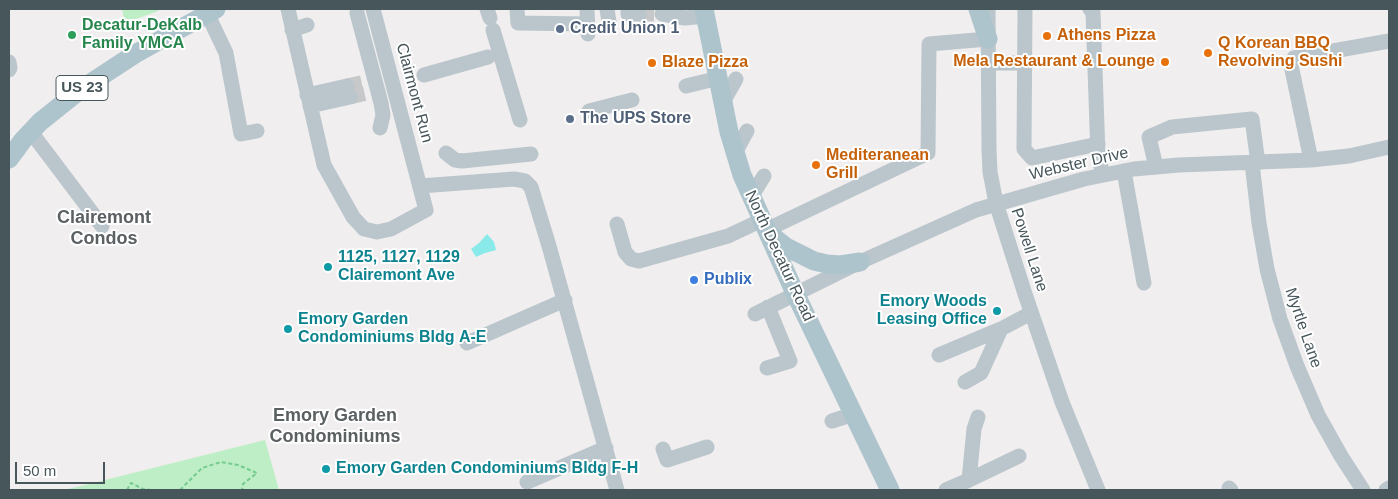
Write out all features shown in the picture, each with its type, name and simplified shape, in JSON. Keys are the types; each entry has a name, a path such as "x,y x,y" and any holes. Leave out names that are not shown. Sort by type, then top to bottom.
{"main road":[{"path":"978,9 988,39"},
{"name":"US 23","path":"9,160 31,132 62,103 170,34 211,11"},
{"name":"North Decatur Road","path":"705,12 727,78 723,102 734,153 751,197 890,490"},
{"path":"764,225 786,247 814,261 828,264 860,262"}],"street":[{"path":"288,9 308,109 349,91"},
{"name":"Clairmont Run","path":"308,109 326,145 322,158 332,181 353,217 364,229 377,232 391,230 426,210 373,9"},
{"path":"517,9 518,23 587,22"},
{"name":"Powell Lane","path":"988,9 989,149 992,186 1031,313 1062,402 1098,490"},
{"path":"1025,9 1024,149 1032,158 1098,144"},
{"path":"1090,9 1093,12 1098,144 1103,175"},
{"path":"211,11 226,53 241,134 257,131"},
{"path":"667,12 686,18 705,12"},
{"path":"357,13 372,88 383,115 380,128"},
{"path":"490,19 520,120"},
{"path":"617,224 625,252 631,260 639,261 764,225 928,153 929,44 988,39"},
{"path":"1311,160 1291,65 1294,58 1389,41"},
{"path":"424,75 488,57"},
{"path":"988,63 1025,62"},
{"path":"686,86 727,78"},
{"path":"589,111 632,100"},
{"name":"Myrtle Lane","path":"1156,167 1149,137 1172,127 1252,119 1259,223 1267,269 1283,327 1305,388 1318,415 1363,490"},
{"path":"734,153 748,131"},
{"path":"31,132 102,226"},
{"name":"Webster Drive","path":"767,368 790,361 761,310 860,262 976,210 996,203 1124,171 1156,167 1311,160 1349,156 1389,148"},
{"path":"446,154 455,160 462,161 531,154"},
{"path":"1124,171 1144,283"},
{"path":"751,197 764,176"},
{"path":"420,186 514,179 528,183 531,187 565,300 617,490"},
{"path":"467,343 565,300"},
{"path":"940,355 1001,329 1031,313"},
{"path":"965,382 981,373 1001,329"},
{"path":"832,421 854,414"},
{"path":"969,480 974,429 978,417"},
{"path":"663,449 667,460 707,447"},
{"path":"526,482 606,448"},
{"path":"946,490 1019,456"}],"path":[{"path":"180,490 202,468 221,462 258,473 243,484 242,490"},
{"path":"127,490 131,483 143,489 151,490"}],"green space":[{"path":"122,9 158,9 158,11 125,23"},
{"path":"265,440 279,490 63,490 81,486"}],"water":[{"path":"487,234 494,242 496,250 476,257 471,249"}],"tunnel":[{"path":"639,14 662,14"},
{"path":"347,86 365,82"},
{"path":"350,97 367,93"}],"place":[{"name":"Credit Union 1","path":"560,29"},
{"name":"Decatur-DeKalb Family YMCA","path":"72,35"},
{"name":"Athens Pizza","path":"1047,36"},
{"name":"Q Korean BBQ Revolving Sushi","path":"1208,53"},
{"name":"Mela Restaurant & Lounge","path":"1165,62"},
{"name":"Blaze Pizza","path":"652,63"},
{"name":"The UPS Store","path":"570,119"},
{"name":"Mediteranean Grill","path":"816,165"},
{"name":"1125, 1127, 1129 Clairemont Ave","path":"328,267"},
{"name":"Publix","path":"694,280"},
{"name":"Emory Woods Leasing Office","path":"997,311"},
{"name":"Emory Garden Condominiums Bldg A-E","path":"288,329"},
{"name":"Emory Garden Condominiums Bldg F-H","path":"326,469"}],"district":[{"name":"Clairemont Condos","path":"104,228"},
{"name":"Emory Garden Condominiums","path":"335,426"}]}
